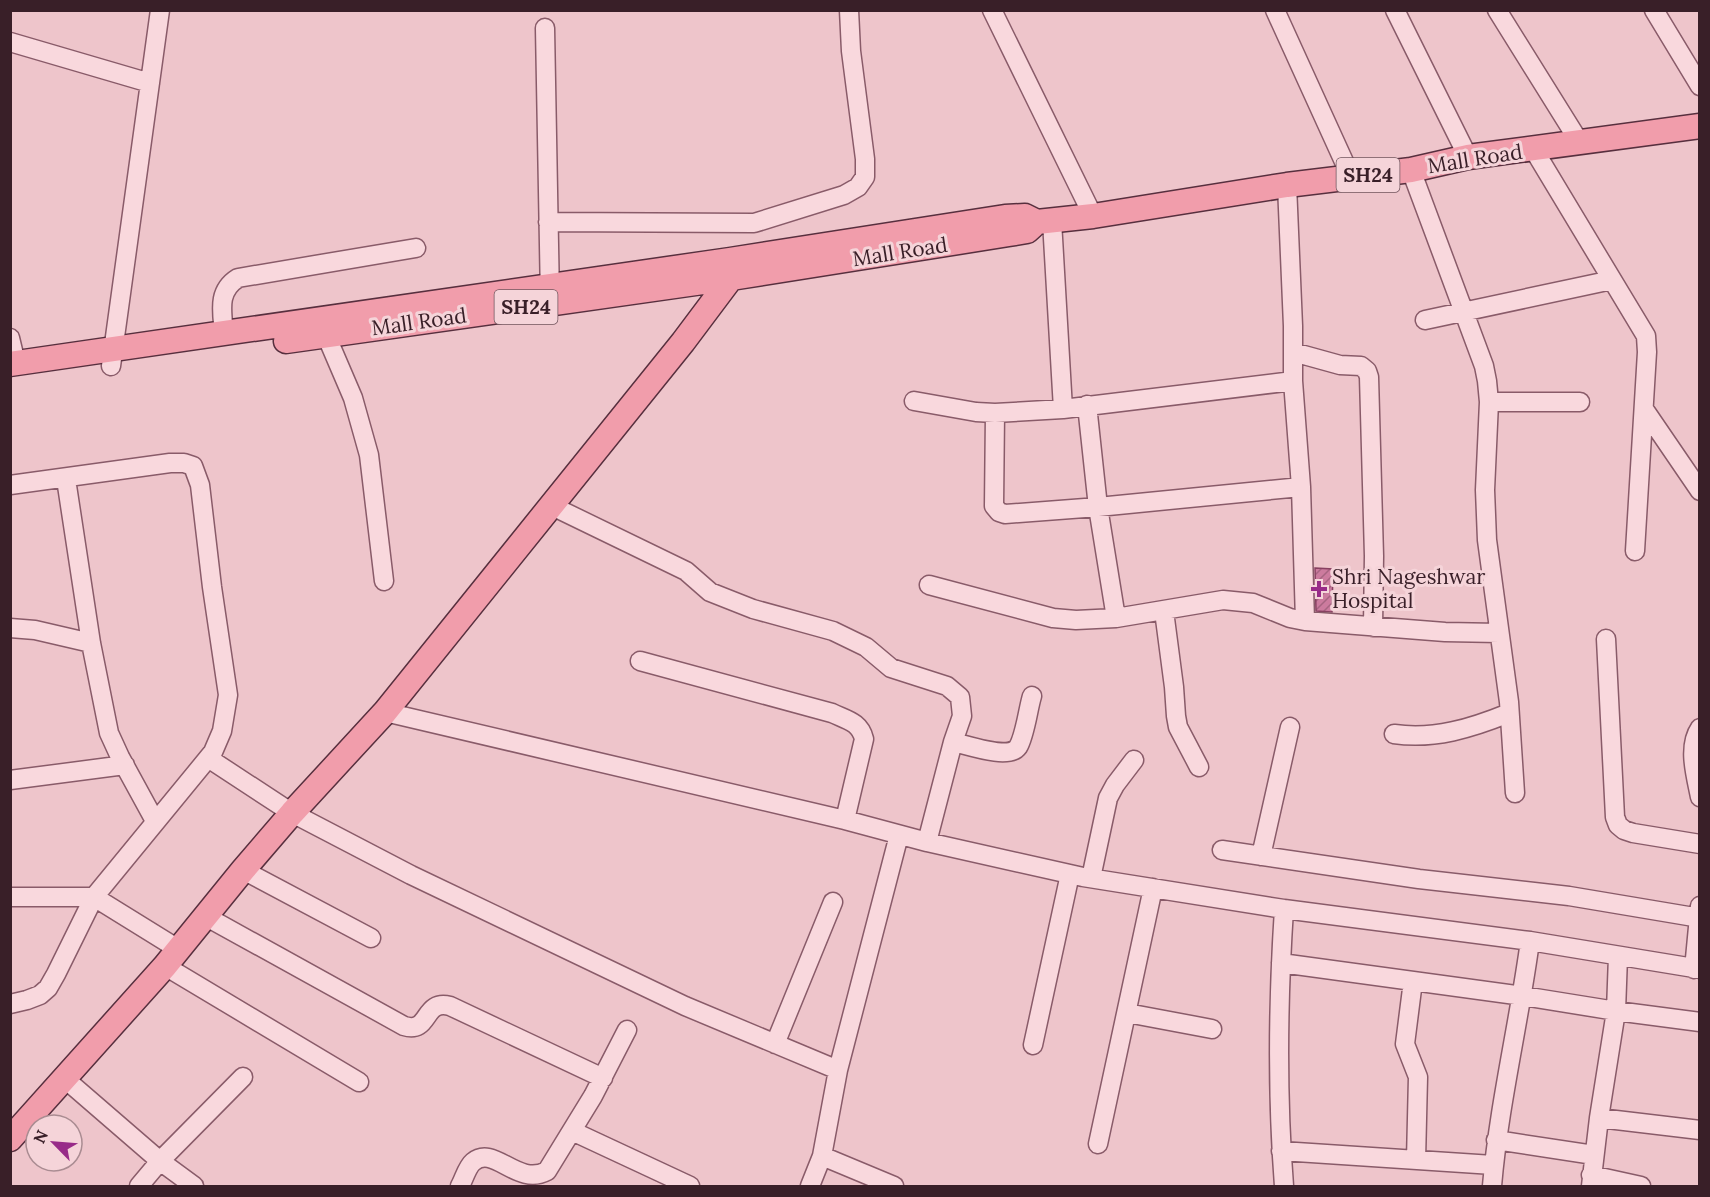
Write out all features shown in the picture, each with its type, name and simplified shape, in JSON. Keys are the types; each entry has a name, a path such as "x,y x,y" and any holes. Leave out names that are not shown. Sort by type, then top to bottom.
{"main road":[{"name":"Mall Road","path":"12,369 326,335 550,294 756,262 1009,234 1027,231 1044,221 1093,216 1287,185 1411,170 1468,157 1534,150 1700,126"},
{"name":"Mall Road","path":"112,358 224,333 550,294 731,278 756,262"},
{"path":"10,1139 172,958 292,813 385,712 683,342 731,278"}],"street":[{"path":"112,358 160,10"},
{"path":"548,222 754,223 844,195 858,187 865,177 851,51 849,10"},
{"path":"992,10 1093,216"},
{"path":"1275,10 1351,177"},
{"path":"1395,10 1468,157"},
{"path":"1497,10 1580,143"},
{"path":"1654,10 1700,86"},
{"path":"545,27 550,294"},
{"path":"10,42 150,83"},
{"path":"1534,150 1646,336 1647,352 1635,551"},
{"path":"1411,170 1484,366 1487,381 1489,402 1485,490 1486,540 1509,713 1515,793"},
{"path":"1287,185 1293,381 1301,488 1305,621"},
{"path":"1044,221 1063,409"},
{"path":"754,223 756,262"},
{"path":"224,333 222,302 230,283 238,278 416,248"},
{"path":"1425,320 1463,314 1612,280"},
{"path":"326,335 353,398 369,455 384,581"},
{"path":"10,338 12,369"},
{"path":"1293,352 1340,365 1361,366 1369,376 1374,534 1373,627"},
{"path":"914,401 995,413 1063,409 1293,381"},
{"path":"1489,402 1580,402"},
{"path":"1087,405 1098,507 1116,618"},
{"path":"1644,409 1700,491"},
{"path":"995,413 994,506 1005,514 1301,488"},
{"path":"10,485 170,463 184,463 193,466 200,485 228,695 222,731 213,752 94,897 48,988 40,995 10,1004"},
{"path":"66,479 91,643 109,734 155,821"},
{"path":"552,506 686,571 710,592 753,609 833,631 866,647 891,668 955,691 960,697 962,716 927,842"},
{"path":"929,585 1053,618 1076,620 1116,618 1223,600 1254,603 1290,618 1305,621 1445,632 1499,633"},
{"path":"1164,611 1178,728 1198,767"},
{"path":"10,628 35,630 91,643"},
{"path":"1606,639 1613,791 1615,817 1618,825 1633,833 1700,844"},
{"path":"640,661 832,713 851,721 862,729 864,739 845,820"},
{"path":"953,742 999,752 1014,751 1021,740 1032,696"},
{"path":"385,712 1070,874 1284,909 1530,941 1697,969 1699,914 1419,879 1222,850"},
{"path":"1394,734 1411,737 1461,730 1509,713"},
{"path":"1261,856 1275,803 1290,727"},
{"path":"1700,728 1694,738 1693,758 1700,797"},
{"path":"208,758 292,813 411,875 685,1006 838,1070"},
{"path":"1091,878 1108,798 1134,760"},
{"path":"10,780 125,765"},
{"path":"810,1186 822,1156 838,1070 898,835"},
{"path":"243,870 371,938"},
{"path":"1033,1045 1070,874"},
{"path":"1098,1144 1153,888"},
{"path":"10,897 94,897 172,958 359,1082"},
{"path":"776,1044 833,902"},
{"path":"1284,909 1281,963 1281,1151 1284,1186"},
{"path":"205,916 405,1026 410,1028 422,1023 435,1006 441,1004 450,1006 603,1077"},
{"path":"1492,1186 1496,1140 1523,996 1530,941"},
{"path":"1618,956 1616,1011 1591,1181 1641,1186"},
{"path":"1281,963 1700,1022"},
{"path":"1413,981 1406,1044 1418,1077 1416,1160"},
{"path":"1127,1013 1212,1029"},
{"path":"460,1186 470,1165 481,1157 489,1156 522,1174 540,1175 547,1171 603,1077 627,1030"},
{"path":"139,1186 160,1161 243,1077"},
{"path":"64,1078 160,1161 194,1186"},
{"path":"1599,1118 1700,1130"},
{"path":"572,1131 690,1186"},
{"path":"1496,1140 1594,1155"},
{"path":"1281,1151 1493,1165"},
{"path":"822,1156 884,1185"}],"building":[{"path":"1315,568 1333,569 1332,612 1316,611"}],"place":[{"name":"Shri Nageshwar Hospital","path":"1319,589"}]}
